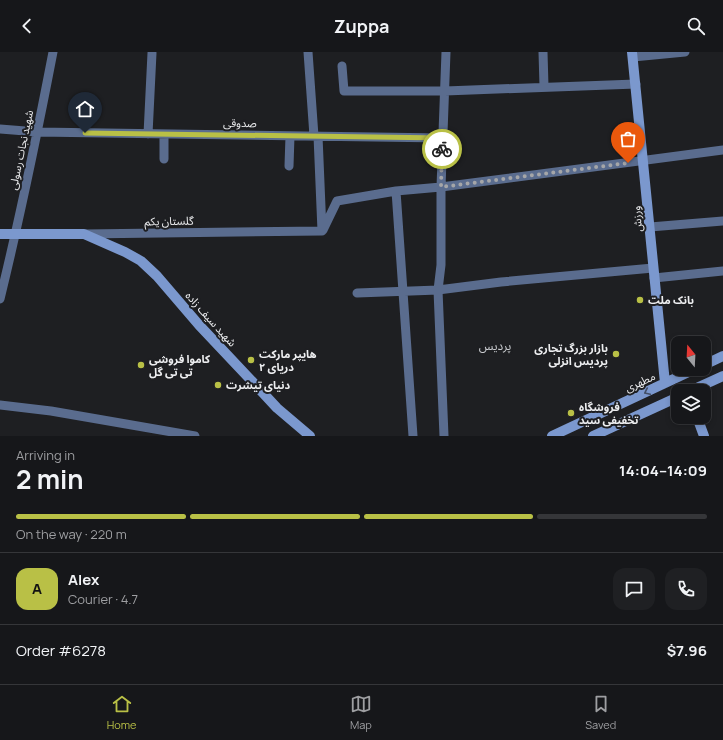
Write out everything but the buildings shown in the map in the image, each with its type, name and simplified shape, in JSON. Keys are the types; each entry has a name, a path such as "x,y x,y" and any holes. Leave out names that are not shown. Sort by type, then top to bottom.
{"street":[{"name":"شهید نجات رسولی","path":"0,299 38,132 53,52"},
{"path":"148,134 153,52"},
{"path":"308,52 316,136 322,231"},
{"path":"444,436 438,290 441,265 441,187 446,52"},
{"path":"544,52 544,86"},
{"path":"633,54 685,52"},
{"name":"ورزش","path":"633,54 665,383"},
{"path":"342,66 344,91 444,91 544,86 636,84"},
{"name":"صدوقی","path":"0,129 38,132 443,138"},
{"path":"164,134 164,158"},
{"path":"289,166 290,136"},
{"path":"322,231 337,201 396,191 441,187 723,150"},
{"path":"396,191 413,436"},
{"path":"650,227 723,221"},
{"name":"گلستان یکم","path":"0,234 322,231"},
{"name":"شهید سیف زاده","path":"84,234 125,252 140,261 157,276 199,325 268,399 310,436"},
{"path":"357,292 438,290 501,282 654,273 723,271"},
{"path":"711,362 723,356"},
{"name":"مطهری","path":"552,436 680,376"},
{"path":"705,384 723,376"},
{"path":"593,436 671,400"},
{"path":"0,405 51,411 195,436"},
{"path":"700,424 704,436"}],"way so far":[{"path":"442,149 441,187 628,163"}],"place":[{"name":"بانک ملت","path":"640,300"},
{"name":"بازار بزرگ تجاری پردیس انزلی","path":"616,354"},
{"name":"هایپر مارکت دریای ۲","path":"251,360"},
{"name":"کاموا فروشی تی تی گل","path":"141,365"},
{"name":"دنیای تیشرت","path":"218,385"},
{"name":"فروشگاه تخفیفی سید","path":"571,413"}],"district":[{"name":"پردیس","path":"495,346"}],"route":[{"path":"85,133 443,138 442,149"}]}
